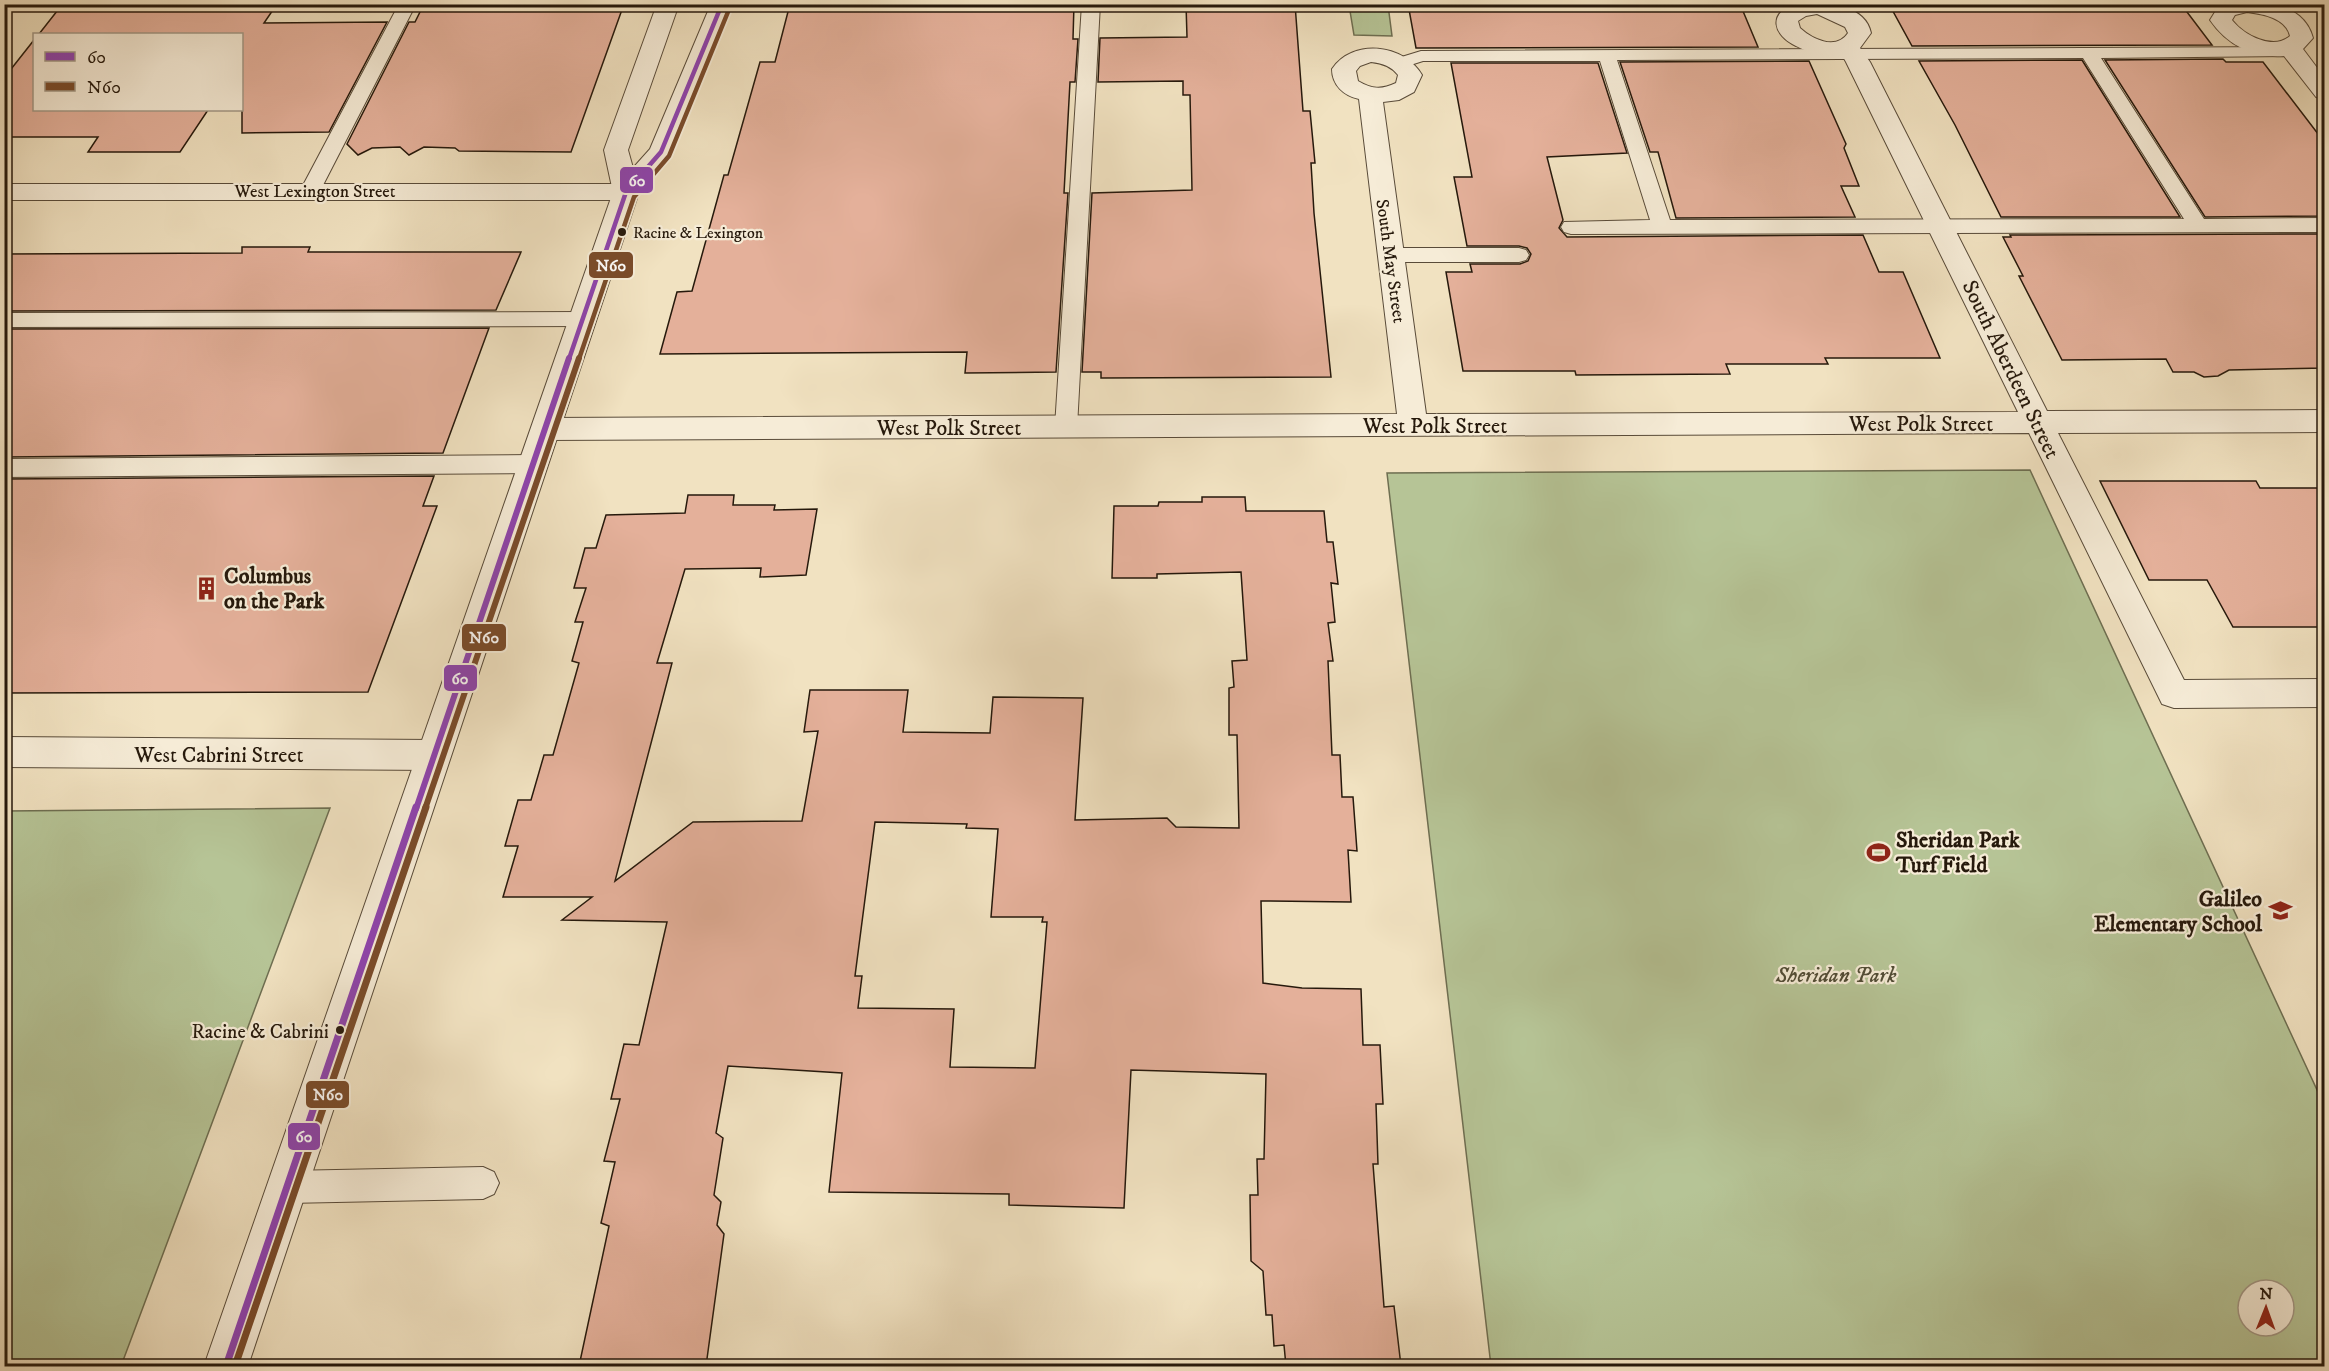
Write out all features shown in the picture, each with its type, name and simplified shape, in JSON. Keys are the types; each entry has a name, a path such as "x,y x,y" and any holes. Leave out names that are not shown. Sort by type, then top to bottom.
{"street":[{"path":"626,192 616,150 668,4"},
{"path":"226,1366 626,192 661,152 722,4"},
{"name":"South Aberdeen Street","path":"1850,50 1941,226 2174,694 2325,693"},
{"path":"2291,50 2325,92"},
{"path":"1369,55 1381,56 1401,63 1410,75 1406,87 1391,95 1370,96 1350,88 1342,74 1349,62 1369,55"},
{"name":"South May Street","path":"1370,96 1413,425"},
{"name":"West Lexington Street","path":"4,192 626,192"},
{"name":"West Polk Street","path":"545,429 2325,421"},
{"name":"West Cabrini Street","path":"4,752 434,755"}],"lane":[{"path":"310,192 408,4"},
{"path":"1066,427 1091,4"},
{"path":"1401,63 1421,56 1607,56 1850,50 2089,54 2291,50"},
{"path":"2089,54 2198,225"},
{"path":"1607,56 1662,226"},
{"path":"1571,227 2325,225"},
{"path":"1390,255 1519,255"},
{"path":"4,320 583,319"},
{"path":"4,468 533,464"},
{"path":"287,1187 483,1183"}],"green space":[{"path":"1349,5 1388,5 1392,36 1354,35"},
{"name":"Sheridan Park","path":"2030,470 2324,1105 2324,1366 1491,1366 1387,473"},
{"path":"330,808 121,1366 5,1366 5,811"}],"building":[{"path":"277,4 264,23 387,22 329,132 242,133 243,33 40,33 61,6"},
{"path":"424,4 624,4 571,152 459,151 455,148 424,147 409,155 400,147 372,148 358,155 347,144 409,22 415,22"},
{"path":"790,4 1074,4 1073,39 1078,39 1075,82 1070,82 1064,193 1068,193 1056,372 965,373 967,352 660,354 677,292 692,291 724,175 728,175 760,62 775,62"},
{"path":"1186,4 1295,4 1303,111 1310,111 1315,163 1311,163 1314,213 1331,377 1101,378 1101,372 1082,372 1092,193 1192,190 1190,95 1183,95 1183,81 1098,82 1100,38 1187,37"},
{"path":"1408,4 1740,4 1758,47 1416,48"},
{"path":"1889,4 2181,4 2212,45 1912,46"},
{"path":"33,41 33,111 207,111 180,152 88,152 98,137 4,137 4,78"},
{"path":"2223,59 2226,62 2263,62 2325,143 2325,216 2205,217 2105,60"},
{"path":"2082,60 2180,217 2001,217 1955,125 1919,61"},
{"path":"1809,61 1846,144 1844,148 1859,186 1841,186 1855,217 1676,218 1658,152 1650,152 1620,62"},
{"path":"1451,63 1598,63 1627,153 1547,157 1563,220 1559,228 1567,237 1863,235 1879,272 1903,272 1940,358 1825,358 1828,364 1726,364 1730,374 1576,375 1575,371 1463,371 1446,272 1472,272 1470,264 1520,264 1528,261 1531,254 1527,248 1519,246 1467,246 1454,177 1472,177"},
{"path":"2325,234 2325,368 2229,370 2218,376 2204,377 2194,372 2173,372 2166,359 2062,360 2019,276 2023,276 2003,237 2011,237 2010,235"},
{"path":"242,247 310,247 308,252 521,252 496,310 4,311 4,254 242,253"},
{"path":"489,328 443,453 4,457 4,329"},
{"name":"Columbus on the Park","path":"434,476 423,506 437,506 368,692 4,693 4,479"},
{"path":"2100,481 2256,481 2260,488 2325,488 2325,627 2233,627 2207,580 2149,580"},
{"path":"688,495 734,495 733,505 775,505 774,510 817,509 806,575 760,577 761,568 685,569 657,663 672,663 615,881 693,822 802,821 818,731 804,732 810,690 908,690 903,732 990,733 993,697 1083,698 1075,820 1167,818 1176,827 1239,828 1237,735 1229,735 1229,688 1234,687 1232,661 1247,660 1241,572 1157,574 1157,578 1112,578 1114,506 1158,506 1159,502 1202,502 1202,497 1245,497 1246,511 1324,511 1327,542 1333,542 1338,584 1331,583 1335,622 1328,623 1333,661 1328,661 1332,755 1340,755 1342,797 1353,797 1357,851 1348,850 1351,902 1261,901 1263,983 1302,988 1361,989 1363,1045 1380,1045 1383,1104 1376,1104 1378,1164 1373,1164 1384,1307 1394,1306 1401,1366 1286,1366 1284,1345 1274,1346 1272,1315 1266,1315 1263,1271 1251,1261 1250,1195 1258,1195 1257,1159 1264,1159 1266,1074 1131,1070 1124,1208 1009,1205 1009,1194 829,1192 842,1073 728,1066 716,1133 723,1138 714,1195 721,1202 717,1225 724,1234 706,1366 579,1366 609,1226 601,1223 615,1162 604,1161 620,1099 611,1099 624,1044 639,1045 667,922 562,920 592,897 503,897 518,846 505,846 518,800 531,800 544,755 553,755 579,663 572,661 583,622 575,622 586,588 574,588 585,548 596,548 606,515 685,513","holes":["875,822 967,824 966,828 998,829 991,917 1043,917 1042,922 1047,922 1035,1068 950,1067 954,1009 858,1008 862,976 855,976"]}],"transit line":[{"name":"60","path":"226,1366 626,192 661,152 722,4"},
{"name":"N60","path":"235,1366 634,197 669,156 730,7"}],"place":[{"name":"Racine & Lexington","path":"622,232"},
{"name":"Columbus on the Park","path":"206,588"},
{"name":"Sheridan Park Turf Field","path":"1878,852"},
{"name":"Galileo Elementary School","path":"2280,911"},
{"name":"Racine & Cabrini","path":"340,1030"}]}
